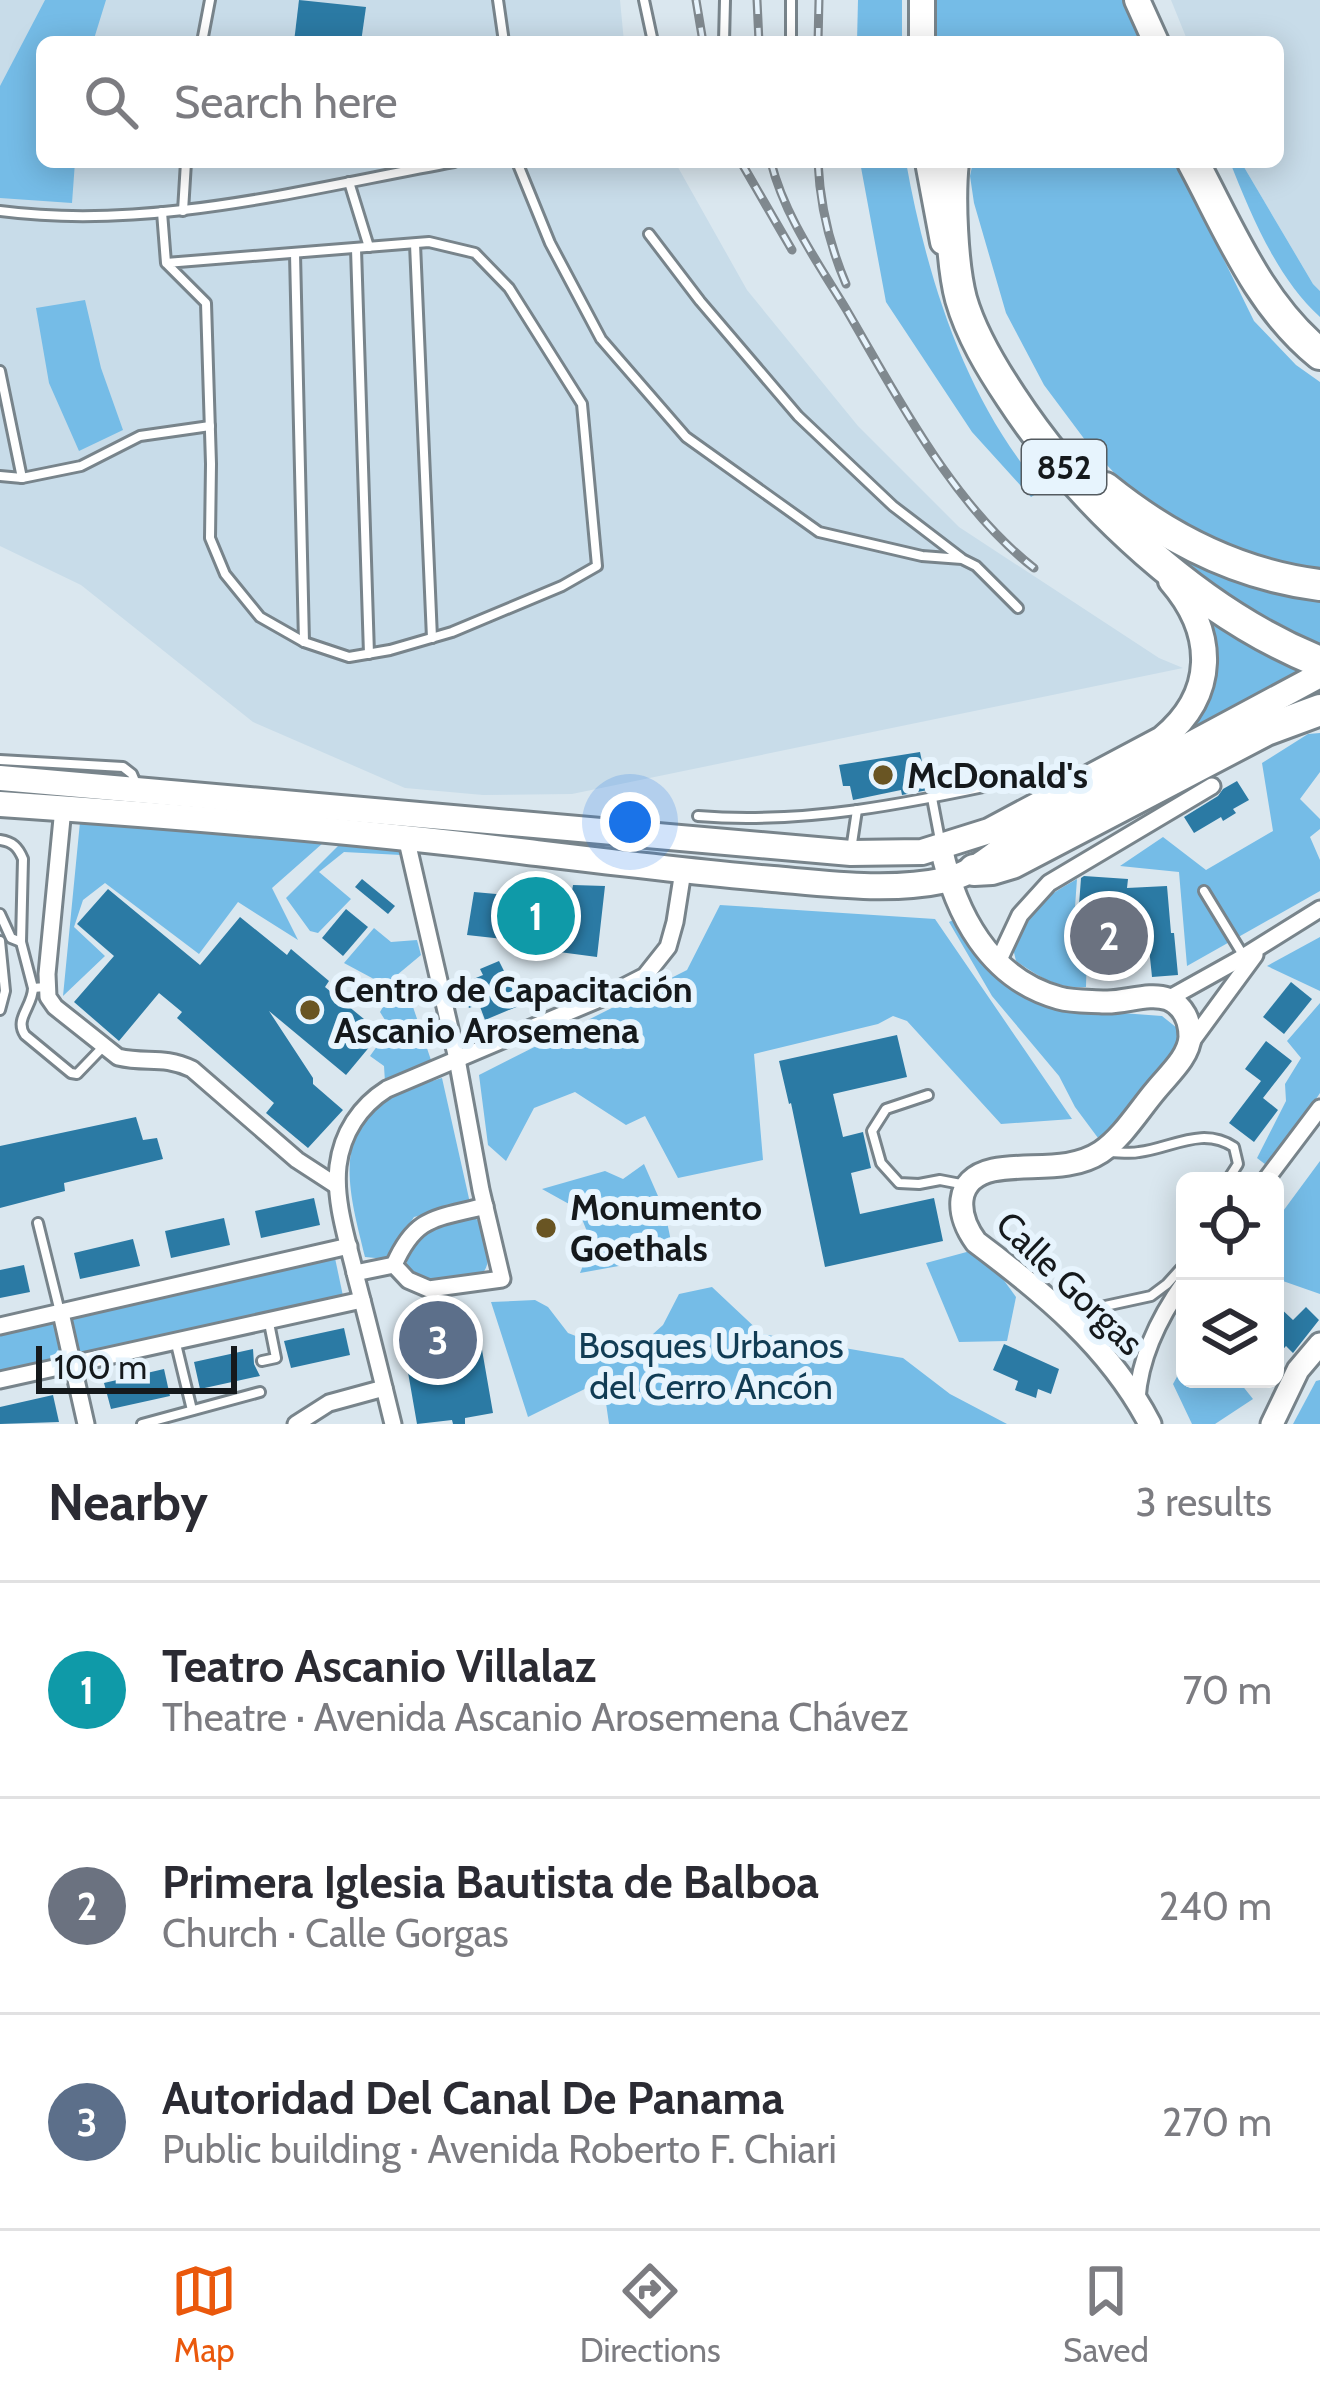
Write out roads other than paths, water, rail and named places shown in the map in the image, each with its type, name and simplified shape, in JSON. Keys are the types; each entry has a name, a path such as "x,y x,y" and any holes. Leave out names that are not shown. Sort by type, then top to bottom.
{"highway":[{"path":"953,168 961,298"},
{"path":"1196,168 1270,302 1320,354"},
{"name":"852","path":"961,298 994,372 1055,458 1146,552"},
{"path":"994,372 1079,467 1130,508 1196,548 1256,573 1320,585"},
{"path":"1146,552 1248,626 1320,662"},
{"path":"961,875 1012,863 1288,719 1320,710"}],"main road":[{"path":"922,0 922,36"},
{"path":"1137,0 1153,36"},
{"name":"852","path":"929,168 943,242 961,298"},
{"path":"1208,168 1242,251"},
{"path":"0,778 851,853 922,852 989,831 1162,739 1181,722 1204,669 1202,635 1180,591 1146,552"},
{"path":"0,804 62,816 406,837 683,871 876,886 961,875 1016,838 1320,675"}],"street":[{"path":"997,964 1020,915 1049,883 1212,787"},
{"path":"62,816 40,987 55,1007 118,1057 174,1060 192,1069 297,1160 337,1186"},
{"path":"394,1265 408,1280 429,1289 502,1279 406,837"},
{"path":"941,847 961,875 958,908 997,964 1061,999 1118,1003 1168,999 1187,1016 1189,1045"},
{"path":"393,1424 337,1186 338,1160 346,1136 369,1100 387,1089 645,976 668,947 683,871"},
{"path":"1168,999 1320,909"},
{"path":"1101,1152 1181,1059 1264,943"},
{"path":"1271,1172 1320,1108"},
{"name":"Calle Gorgas","path":"1101,1152 1063,1164 979,1175 962,1197 960,1212 976,1242 1065,1314 1112,1363 1150,1424"},
{"path":"394,1265 408,1237 421,1224 484,1206"},
{"path":"0,1327 349,1246"},
{"path":"356,1273 394,1265"},
{"path":"1137,1399 1138,1377 1150,1342 1176,1293"},
{"path":"0,1380 362,1300"},
{"path":"61,1313 86,1424"},
{"path":"1272,1424 1298,1370 1320,1344"},
{"path":"296,1424 329,1403 384,1388"}],"lane":[{"path":"203,36 210,0"},
{"path":"498,0 503,36"},
{"path":"644,0 652,36"},
{"path":"724,36 725,0"},
{"path":"791,0 791,36"},
{"path":"182,211 186,168"},
{"path":"0,212 57,217 182,211 423,168"},
{"path":"519,168 550,243 602,338 686,437 819,532 922,556 962,559"},
{"path":"350,182 369,248"},
{"path":"163,212 166,263 206,303 210,538 225,574 260,617 304,642 349,658 432,638 562,586 597,566 582,404 508,289 475,253 429,242 166,263"},
{"path":"649,234 798,416 893,506 976,566 1018,608"},
{"path":"415,244 432,638"},
{"path":"356,249 369,654"},
{"path":"295,254 304,642"},
{"path":"0,371 22,478"},
{"path":"0,476 22,478 81,466 140,436 210,426"},
{"path":"0,760 123,767 137,788"},
{"path":"698,816 749,820 857,810 1012,781"},
{"path":"932,798 941,847"},
{"path":"851,853 857,810"},
{"path":"0,840 10,842 23,859 21,942 40,987 20,1028 77,1075 103,1047"},
{"path":"1204,891 1244,956"},
{"path":"0,914 11,938 21,942"},
{"path":"0,941 5,991 0,1010"},
{"path":"928,1095 886,1109 872,1131 881,1163 899,1183 940,1180 968,1186"},
{"path":"1101,1152 1139,1152 1191,1138 1216,1139 1234,1147 1238,1164 1233,1172"},
{"path":"38,1223 61,1313"},
{"path":"1065,1314 1151,1296 1176,1274"},
{"path":"262,1361 276,1358 269,1322"},
{"path":"176,1342 192,1410"},
{"path":"142,1424 260,1392"}],"railway":[{"path":"696,0 702,36"},
{"path":"757,0 759,36"},
{"path":"818,36 819,0"},
{"path":"744,168 792,250"},
{"path":"773,168 803,238 929,448 978,513 1034,568"},
{"path":"819,168 826,224 846,284"}],"place":[{"name":"McDonald's","path":"883,775"},
{"name":"Teatro Ascanio Villalaz","path":"536,916"},
{"name":"Primera Iglesia Bautista de Balboa","path":"1109,936"},
{"name":"Centro de Capacitación Ascanio Arosemena","path":"310,1010"},
{"name":"Monumento Goethals","path":"546,1228"},
{"name":"Autoridad Del Canal De Panama","path":"438,1340"}],"park label":[{"name":"Bosques Urbanos del Cerro Ancón","path":"711,1366"}]}
